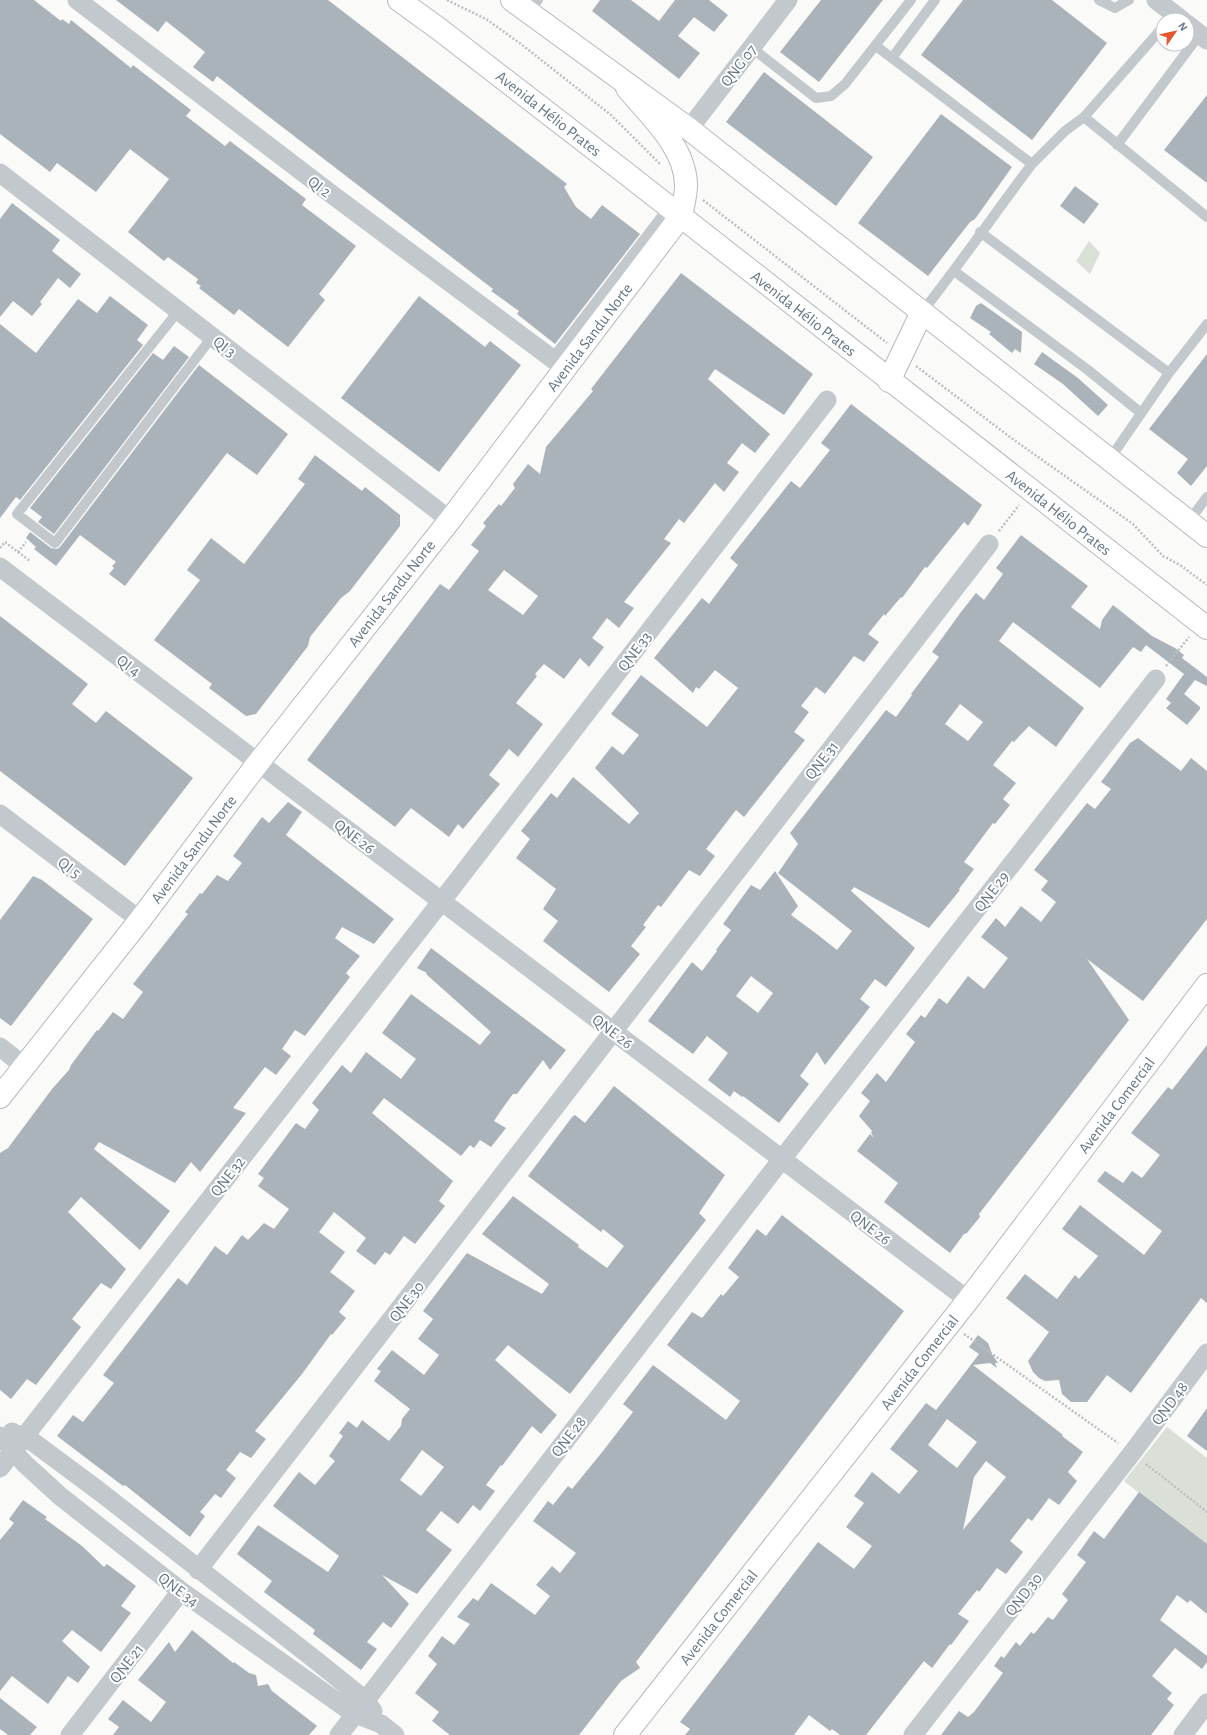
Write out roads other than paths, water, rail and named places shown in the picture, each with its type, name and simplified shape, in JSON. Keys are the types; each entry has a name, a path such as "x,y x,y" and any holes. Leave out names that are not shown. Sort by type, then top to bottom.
{"main road":[{"name":"Avenida Hélio Prates","path":"399,0 446,33 889,381 1203,625"},
{"path":"526,4 618,77 689,129 1207,536"},
{"name":"Avenida Sandu Norte","path":"0,1097 140,920 258,763 450,520 559,364 675,212 686,187 682,161 672,143 618,77"},
{"path":"889,381 922,312"},
{"name":"Avenida Comercial","path":"625,1735 968,1300 1207,985"}],"street":[{"name":"QI 2","path":"77,0 245,129 559,364"},
{"name":"QNG 07","path":"689,129 788,0"},
{"path":"1156,0 1168,12"},
{"name":"QI 3","path":"0,173 450,520"},
{"name":"QNE 33","path":"441,902 826,400"},
{"name":"QNE 31","path":"613,1031 989,544"},
{"name":"QI 4","path":"0,567 258,763"},
{"name":"QNE 29","path":"782,1159 1156,679"},
{"name":"QNE 26","path":"258,763 968,1300"},
{"name":"QI 5","path":"0,814 140,920"},
{"name":"QNE 32","path":"0,1468 441,902"},
{"name":"QNE 30","path":"198,1570 613,1031"},
{"path":"0,1047 24,1066"},
{"name":"QNE 28","path":"339,1735 782,1159"},
{"name":"QND 48","path":"1132,1453 1207,1353"},
{"path":"0,1426 19,1444"},
{"path":"0,1436 19,1444"},
{"name":"QNE 34","path":"19,1444 74,1472 198,1570 360,1707"},
{"name":"QNE 34","path":"19,1444 40,1480 181,1591 360,1707"},
{"name":"QND 30","path":"913,1735 1132,1453"},
{"name":"QNE 21","path":"70,1735 181,1591"},
{"path":"1183,1735 1207,1704"},
{"path":"360,1707 388,1729"}],"lane":[{"path":"752,48 816,98 831,96 845,84 911,0"},
{"path":"892,58 935,0"},
{"path":"1099,0 1115,8 1129,0"},
{"path":"876,46 1032,164"},
{"path":"922,312 954,271 980,232 1032,164 1065,130 1084,117 1155,52"},
{"path":"1117,145 1169,52"},
{"path":"1084,117 1207,217"},
{"path":"980,232 1169,373"},
{"path":"954,271 1088,370 1140,413"},
{"path":"179,310 17,514 55,543 212,337"},
{"path":"1109,460 1140,413 1207,324"},
{"path":"1189,521 1206,501"}]}
